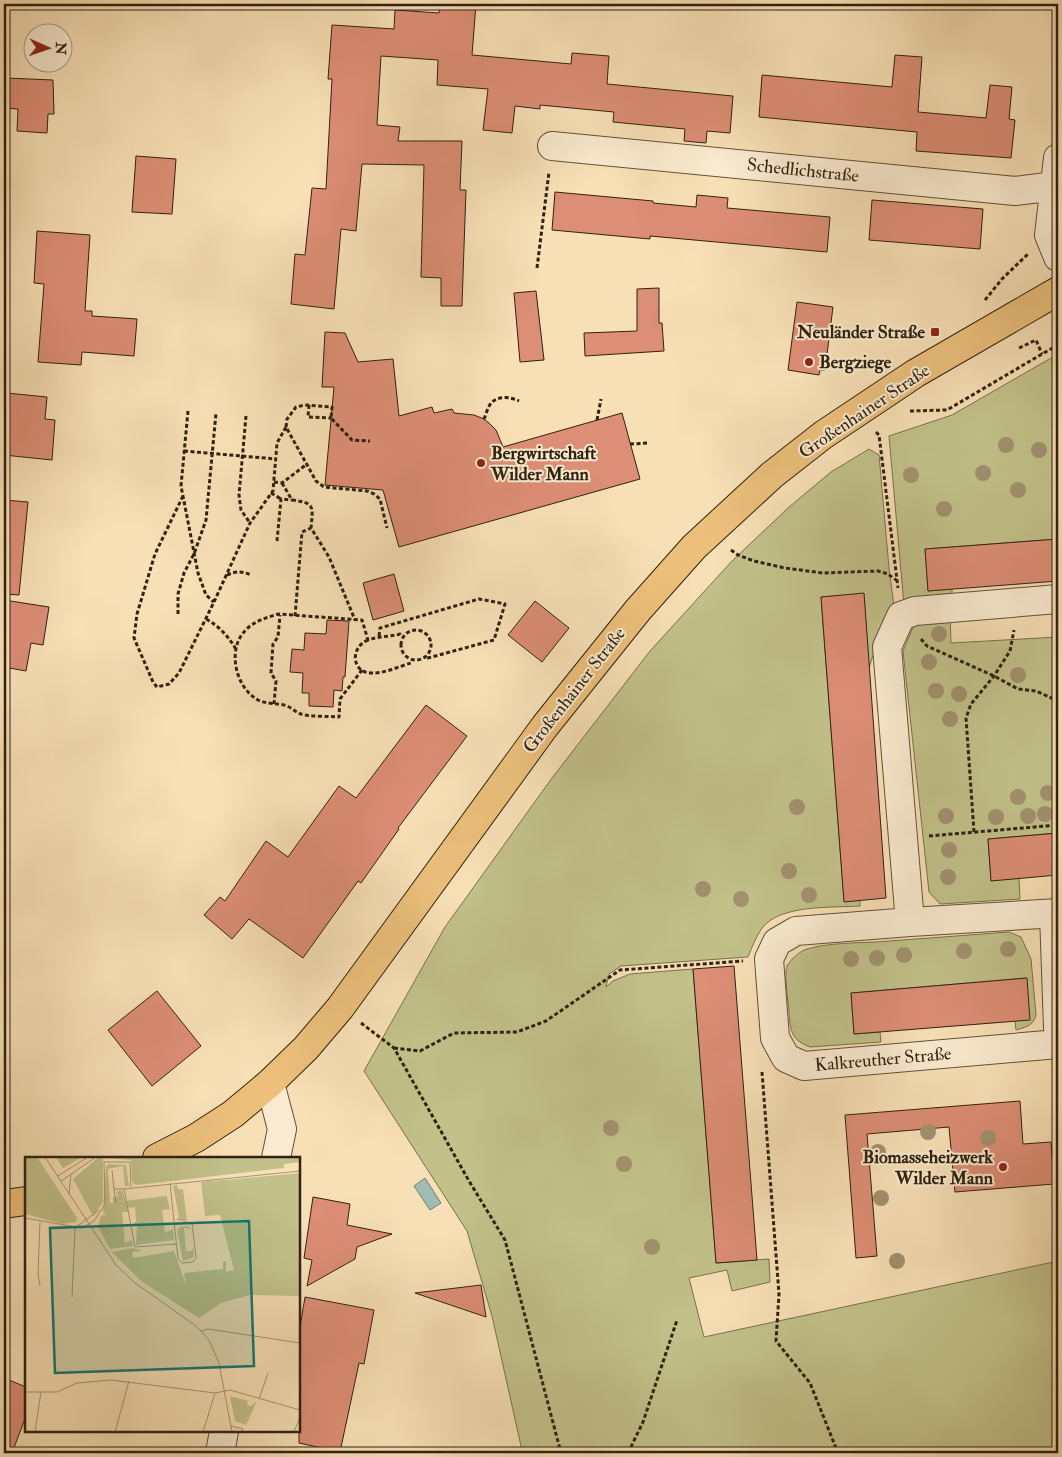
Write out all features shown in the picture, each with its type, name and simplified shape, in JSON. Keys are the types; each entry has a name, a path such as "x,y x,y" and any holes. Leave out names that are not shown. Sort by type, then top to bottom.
{"main road":[{"name":"Großenhainer Straße","path":"160,1157 196,1138 233,1114 270,1084 306,1048 340,1008 545,726 638,610 694,548 772,475 823,435 916,373 1058,291"},
{"path":"4,1204 25,1201"}],"street":[{"name":"Schedlichstraße","path":"552,146 1015,191 1056,189"},
{"path":"1054,246 1058,158"},
{"path":"910,922 887,647 901,616 915,611 1058,599"},
{"path":"769,959 777,942 796,930 1056,914 1058,1028"},
{"name":"Kalkreuther Straße","path":"769,959 775,1038 786,1058 804,1066 1058,1044"},
{"path":"270,1084 282,1129 276,1157"},
{"path":"220,1453 224,1432"}],"path":[{"path":"538,268 552,146"},
{"path":"980,306 1002,278 1054,246"},
{"path":"1018,348 1036,340 1042,354"},
{"path":"902,411 948,410 1058,345"},
{"path":"484,419 491,403 501,398 511,397 519,401"},
{"path":"597,420 602,399"},
{"path":"309,405 308,417 331,418 352,440 370,441"},
{"path":"183,496 156,554 137,614 134,638 157,687 169,684 179,673 250,523 273,491 277,443 296,406 332,407 331,418"},
{"path":"188,411 181,486 198,573 206,595 214,602"},
{"path":"178,614 178,594 184,573 194,554 206,520 216,413"},
{"path":"246,416 239,494 241,510 250,523"},
{"path":"286,427 316,481 324,487 367,491 374,494 380,500 387,528"},
{"path":"630,444 649,443"},
{"path":"184,452 276,459"},
{"path":"274,482 282,482 306,464"},
{"path":"282,482 292,500"},
{"path":"271,494 281,499 306,502 310,505 312,510 312,528 329,557 355,620"},
{"path":"277,541 281,499"},
{"path":"294,616 302,532 312,528"},
{"path":"712,531 738,555 754,561 785,568 823,572 878,571 888,574 897,580"},
{"path":"226,575 234,572 251,574"},
{"path":"379,636 380,628 479,600 505,604 494,640 426,657"},
{"path":"974,832 966,718 971,704 994,676 1010,651 1015,627 1013,603"},
{"path":"274,704 276,681 271,673 273,644 278,637 280,614"},
{"path":"362,670 340,699 339,717 302,715 286,705 259,701 245,688 236,668 236,648 242,633 248,628 265,618 280,614 362,620 368,640"},
{"path":"206,619 225,633 236,648"},
{"path":"416,630 426,634 430,638 431,643 431,648 426,657 422,660 412,660 403,655 400,646 403,636 416,630"},
{"path":"403,636 400,634 391,637 379,636 363,642 358,646 355,656 356,662 362,670 373,674 411,662 412,660"},
{"path":"903,838 1058,826"},
{"path":"394,1048 420,1051 454,1033 517,1032 546,1021 620,970 769,959"},
{"path":"340,1008 394,1048 469,1181 505,1240 561,1453"},
{"path":"775,1038 760,1049 780,1294 776,1341 810,1383 838,1453"},
{"path":"628,1453 643,1422 677,1320"}],"shaded area":[{"path":"1058,354 1058,539 925,549 928,591 952,589 952,601 904,605 889,436 952,415"},
{"path":"869,449 879,455 894,606 881,629 869,668 864,594 821,597 844,901 860,900 860,906 808,909 781,915 771,920 762,928 748,957 621,966 609,974 606,987 613,981 630,974 693,969 716,1263 769,1259 770,1282 732,1291 727,1270 689,1278 704,1337 1058,1261 1058,1453 521,1453 492,1316 467,1231 364,1071 445,927 552,778 650,651 732,561 788,508 831,472"},
{"path":"950,613 951,643 1058,637 1058,833 988,839 991,880 1019,878 1020,899 940,904 929,892 903,651 914,625"},
{"path":"1009,932 1021,937 1031,959 1036,1015 1033,1022 1026,1027 1016,1030 1015,1021 1026,978 851,993 854,1034 880,1032 881,1042 810,1047 795,1038 793,1034 789,1018 786,970 791,961 804,950 832,944"}],"water":[{"path":"425,1178 441,1203 430,1210 414,1186"}],"building":[{"path":"440,4 476,4 472,55 571,64 572,53 609,56 607,84 733,96 730,133 707,131 706,143 684,141 685,129 613,122 614,112 540,105 540,109 515,106 512,133 483,130 488,89 437,85 438,60 381,56 377,125 400,127 398,141 462,141 460,190 466,190 462,306 441,306 441,278 421,277 424,165 362,164 356,231 341,229 334,309 291,304 295,254 305,255 312,188 326,189 332,79 328,79 332,25 394,29 395,10 439,13"},
{"path":"895,55 922,57 918,112 986,118 990,85 1012,87 1009,119 1015,120 1011,158 916,151 917,132 759,117 762,75 892,87"},
{"path":"5,78 53,80 54,114 48,114 47,133 17,131 18,109 4,108"},
{"path":"136,156 176,159 172,214 132,212"},
{"path":"555,192 696,207 697,195 728,198 727,208 830,217 827,252 650,236 650,239 552,230"},
{"path":"872,200 983,209 980,249 869,240"},
{"path":"37,231 90,235 85,311 92,311 92,316 137,319 134,356 82,352 81,365 38,362 44,284 34,283"},
{"path":"659,288 659,323 662,323 664,351 585,356 584,333 637,331 637,289"},
{"path":"536,291 544,360 520,362 514,293"},
{"path":"797,302 833,307 825,370 820,370 819,375 788,370"},
{"name":"Bergwirtschaft Wilder Mann","path":"325,332 345,333 358,362 393,359 399,416 432,407 434,413 452,409 454,413 474,415 484,419 496,430 503,447 622,413 640,479 399,547 383,490 325,485 334,387 322,387"},
{"path":"7,393 47,397 45,419 55,420 52,460 4,455"},
{"path":"4,500 28,502 19,595 4,594"},
{"path":"1058,539 1058,581 928,591 925,549"},
{"path":"394,574 404,611 373,620 363,583"},
{"path":"864,593 886,898 844,902 821,597"},
{"path":"4,600 49,607 43,645 31,643 26,671 4,667"},
{"path":"535,601 569,628 542,662 508,635"},
{"path":"327,620 349,621 345,677 343,677 342,691 334,690 333,707 309,706 309,693 302,693 303,673 290,672 292,649 304,650 305,633 326,634"},
{"path":"426,705 467,736 398,828 361,883 358,881 303,958 249,919 232,939 204,915 220,897 225,901 266,841 288,857 339,786 356,798"},
{"path":"1058,833 1058,875 991,881 988,839"},
{"path":"734,966 757,1260 716,1263 693,969"},
{"path":"1027,978 1030,1020 854,1034 851,993"},
{"path":"157,991 201,1046 152,1086 108,1030"},
{"path":"1020,1101 1023,1144 1051,1142 1054,1184 955,1192 949,1127 867,1134 877,1256 856,1258 845,1115"},
{"path":"313,1197 350,1204 347,1225 392,1234 357,1247 355,1259 307,1286 312,1260 304,1258"},
{"path":"481,1285 486,1317 415,1293"},
{"path":"305,1297 374,1310 364,1364 359,1363 340,1452 299,1443 300,1327"},
{"path":"4,1378 25,1387 25,1419 12,1453 4,1453"}],"place":[{"name":"Neuländer Straße","path":"935,332"},
{"name":"Bergziege","path":"809,362"},
{"name":"Bergwirtschaft Wilder Mann","path":"481,463"},
{"name":"Biomasseheizwerk Wilder Mann","path":"1003,1167"}]}
